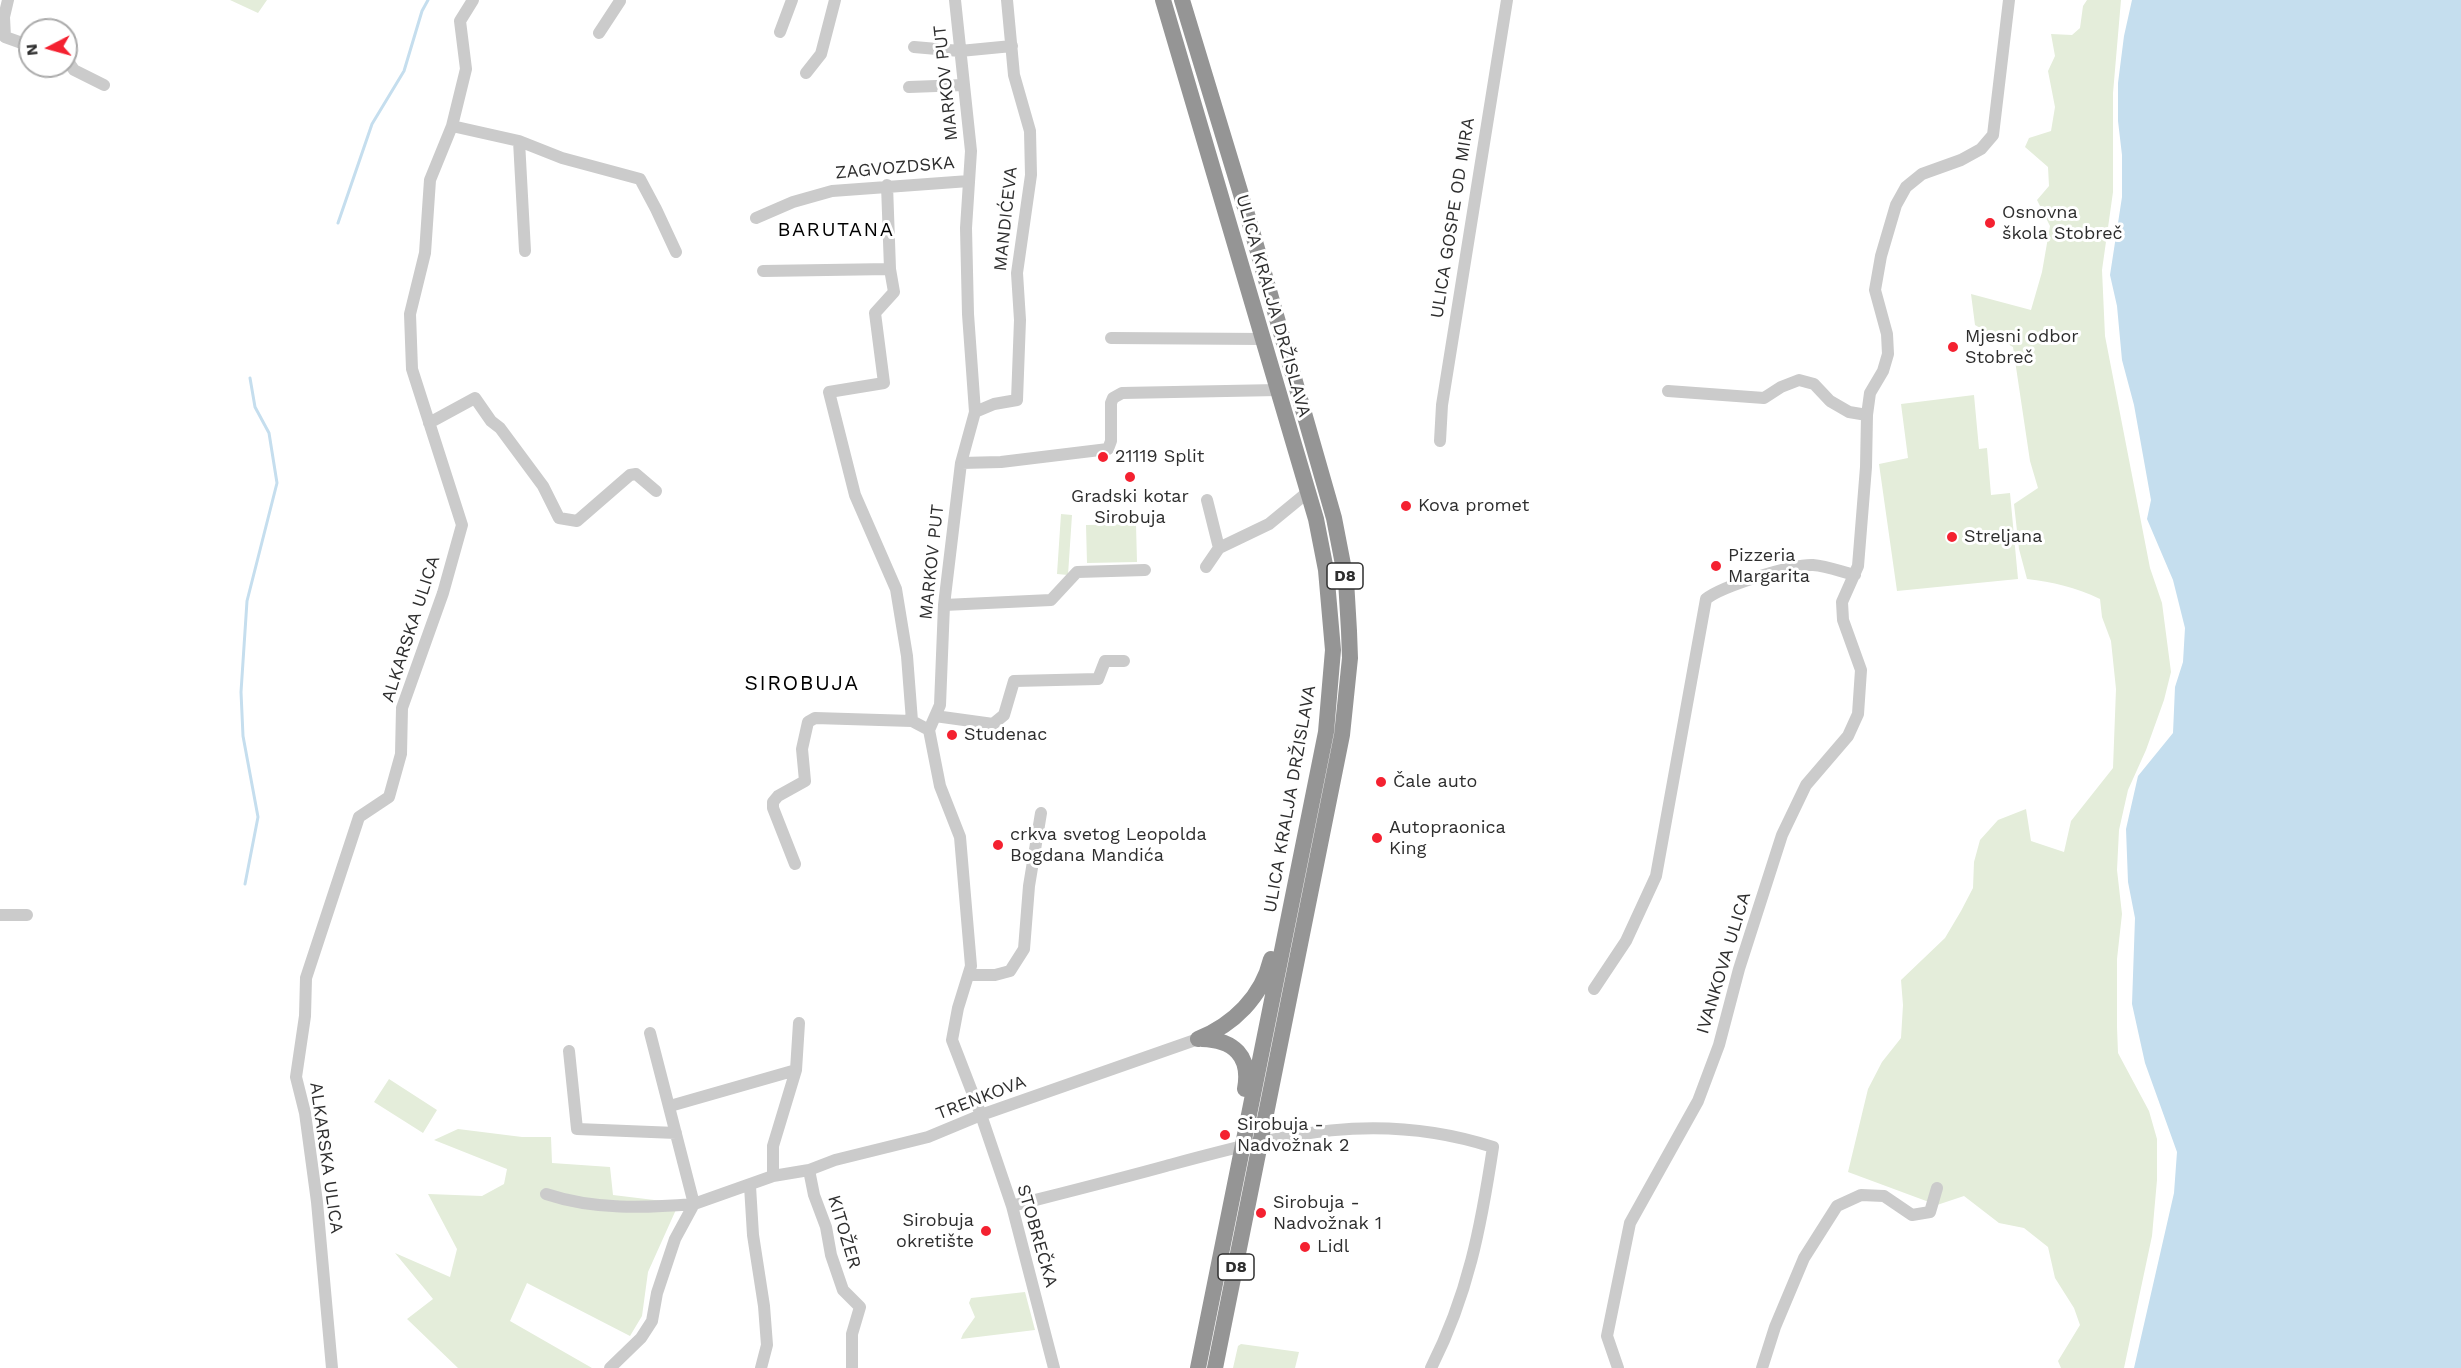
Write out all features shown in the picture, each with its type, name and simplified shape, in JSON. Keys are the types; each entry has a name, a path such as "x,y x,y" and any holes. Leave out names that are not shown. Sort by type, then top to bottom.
{"highway":[{"name":"ULICA KRALJA DRŽISLAVA","path":"1163,0 1308,492 1326,570 1333,650 1326,732 1198,1368"},
{"name":"ULICA KRALJA DRŽISLAVA","path":"1182,0 1334,518 1346,580 1349,631 1347,693 1333,786 1215,1368"},
{"path":"1198,1039 1218,1031 1247,1006 1259,988 1270,964 1275,939 1285,931"},
{"path":"1198,1039 1218,1040 1229,1044 1245,1064 1247,1078 1240,1118 1245,1129"}],"street":[{"path":"8,0 3,17 5,37 18,42"},
{"name":"ALKARSKA ULICA","path":"332,1368 317,1202 305,1113 296,1077 305,1016 306,978 359,817 389,797 401,753 402,708 443,593 462,525 412,369 410,314 425,253 430,180 452,126 466,69 460,21 473,0"},
{"path":"780,32 792,0"},
{"path":"806,73 821,54 835,0"},
{"name":"MARKOV PUT","path":"929,730 939,705 944,605 961,463 975,412 968,314 966,228 971,151 955,0"},
{"name":"MANDIĆEVA","path":"975,412 994,404 1017,400 1020,320 1017,273 1031,175 1030,131 1014,75 1007,0"},
{"name":"ULICA GOSPE OD MIRA","path":"1440,441 1444,393 1507,0"},
{"name":"IVANKOVA ULICA","path":"1617,1368 1606,1336 1630,1223 1698,1101 1719,1045 1739,969 1782,835 1806,784 1848,736 1858,714 1861,670 1843,620 1842,602 1858,566 1870,393 1883,371 1888,354 1887,334 1875,290 1881,256 1896,205 1906,187 1922,174 1981,149 1993,135 2009,0"},
{"path":"599,33 622,2"},
{"path":"914,47 960,51 1012,46"},
{"path":"78,72 104,85"},
{"path":"909,87 964,85"},
{"path":"452,126 519,141 561,158 640,179 676,252"},
{"path":"519,141 525,251"},
{"name":"ZAGVOZDSKA","path":"756,218 793,202 832,190 969,181"},
{"path":"887,185 890,269 894,292 875,313 884,383 830,392 855,495 896,590 907,656 912,721"},
{"path":"764,271 890,269"},
{"path":"1111,338 1263,339"},
{"path":"1668,391 1764,398 1781,387 1799,380 1814,384 1830,401 1849,412 1867,415"},
{"path":"961,463 1001,462 1108,449 1111,441 1111,404 1113,398 1122,393 1278,390"},
{"path":"429,423 475,398 543,486 560,518 577,520 630,475 636,474 656,491"},
{"path":"1206,567 1219,548 1269,524 1308,492"},
{"path":"1207,500 1219,548"},
{"path":"1594,989 1626,941 1656,876 1706,599 1723,588 1794,566 1814,565 1855,575"},
{"path":"944,605 1051,600 1077,572 1145,570"},
{"path":"934,716 993,724 1004,715 1014,681 1098,679 1105,661 1124,661"},
{"path":"795,864 773,808 773,802 778,796 805,781 802,750 808,722 815,718 912,721 929,730 940,786 960,837 971,966 958,1008 952,1040 981,1115"},
{"path":"969,975 995,975 1010,971 1024,949 1029,886 1041,813"},
{"path":"0,915 27,915"},
{"path":"773,1176 773,1146 796,1070 799,1023"},
{"path":"610,1368 641,1338 652,1321 657,1293 675,1239 694,1204 650,1033"},
{"name":"TRENKOVA","path":"546,1194 567,1201 641,1208 694,1204 773,1176 809,1170 835,1160 928,1137 981,1115 1198,1039"},
{"path":"568,1051 577,1129 676,1133"},
{"path":"670,1106 796,1070"},
{"name":"STOBREČKA","path":"981,1115 1012,1206 1054,1368"},
{"path":"1012,1206 1287,1136 1336,1129 1389,1127 1456,1135 1493,1147 1484,1206 1465,1290 1431,1368"},
{"name":"KITOŽER","path":"809,1170 814,1195 826,1227 831,1255 843,1290 860,1307 852,1334 852,1368"},
{"path":"750,1186 753,1234 764,1306 767,1345 761,1368"},
{"path":"1762,1368 1775,1327 1804,1258 1838,1206 1861,1195 1884,1196 1912,1215 1930,1212 1937,1188"}],"green space":[{"path":"230,0 267,0 258,13"},
{"path":"2087,0 2121,0 2113,93 2113,192 2102,270 2105,336 2150,568 2162,603 2171,672 2164,700 2146,750 2128,790 2119,830 2117,870 2122,914 2117,959 2118,1053 2149,1111 2157,1139 2157,1180 2152,1236 2124,1368 2061,1368 2058,1361 2080,1325 2074,1308 2055,1278 2048,1247 2024,1228 1999,1223 1964,1196 1937,1205 1848,1172 1868,1089 1882,1062 1901,1038 1903,1005 1901,980 1945,938 1961,911 1973,888 1974,862 1980,840 1998,820 2026,809 2031,841 2064,852 2071,821 2113,768 2116,689 2111,641 2102,617 2100,599 2064,586 2027,579 2019,549 2014,504 2038,488 2030,461 2013,347 1975,325 1971,294 2031,310 2042,272 2050,226 2037,200 2049,186 2048,167 2025,147 2029,138 2051,131 2055,107 2048,71 2055,56 2051,34 2072,35 2080,28 2083,6"},
{"name":"Streljana","path":"1974,395 1979,449 1987,448 1991,495 2010,493 2018,579 1897,591 1879,464 1908,458 1901,404"},
{"path":"1061,514 1072,515 1068,575 1057,574"},
{"path":"1136,524 1137,562 1087,563 1086,525"},
{"path":"389,1079 437,1110 423,1133 374,1102"},
{"path":"458,1129 522,1137 551,1137 552,1163 610,1167 613,1195 679,1203 648,1272 642,1316 630,1336 527,1283 510,1321 592,1368 458,1368 407,1319 433,1299 395,1253 450,1277 457,1249 428,1194 482,1196 504,1184 507,1169 434,1140"},
{"path":"1025,1292 1035,1330 961,1339 975,1317 969,1303 971,1298"},
{"path":"1241,1344 1299,1352 1295,1368 1233,1368 1238,1346"}],"water":[{"path":"2132,0 2461,0 2461,1368 2134,1368 2174,1193 2177,1152 2145,1063 2132,1004 2135,918 2128,882 2126,829 2138,776 2173,733 2175,687 2183,662 2185,628 2173,580 2147,519 2151,500 2134,405 2122,360 2117,306 2110,275 2122,197 2118,83 2124,36"}],"waterway":[{"path":"338,223 372,124 404,71 422,11 428,0"},
{"path":"245,884 258,817 243,736 241,692 247,601 277,483 269,433 255,407 250,378"}],"place":[{"name":"Osnovna škola Stobreč","path":"1990,223"},
{"name":"Mjesni odbor Stobreč","path":"1953,347"},
{"name":"21119 Split","path":"1103,457"},
{"name":"Gradski kotar Sirobuja","path":"1130,477"},
{"name":"Kova promet","path":"1406,506"},
{"name":"Streljana","path":"1952,537"},
{"name":"Pizzeria Margarita","path":"1716,566"},
{"name":"Studenac","path":"952,735"},
{"name":"Čale auto","path":"1381,782"},
{"name":"Autopraonica King","path":"1377,838"},
{"name":"crkva svetog Leopolda Bogdana Mandića","path":"998,845"},
{"name":"Sirobuja - Nadvožnak 2","path":"1225,1135"},
{"name":"Sirobuja - Nadvožnak 1","path":"1261,1213"},
{"name":"Sirobuja okretište","path":"986,1231"},
{"name":"Lidl","path":"1305,1247"}],"district":[{"name":"BARUTANA","path":"836,230"},
{"name":"SIROBUJA","path":"802,684"}]}
